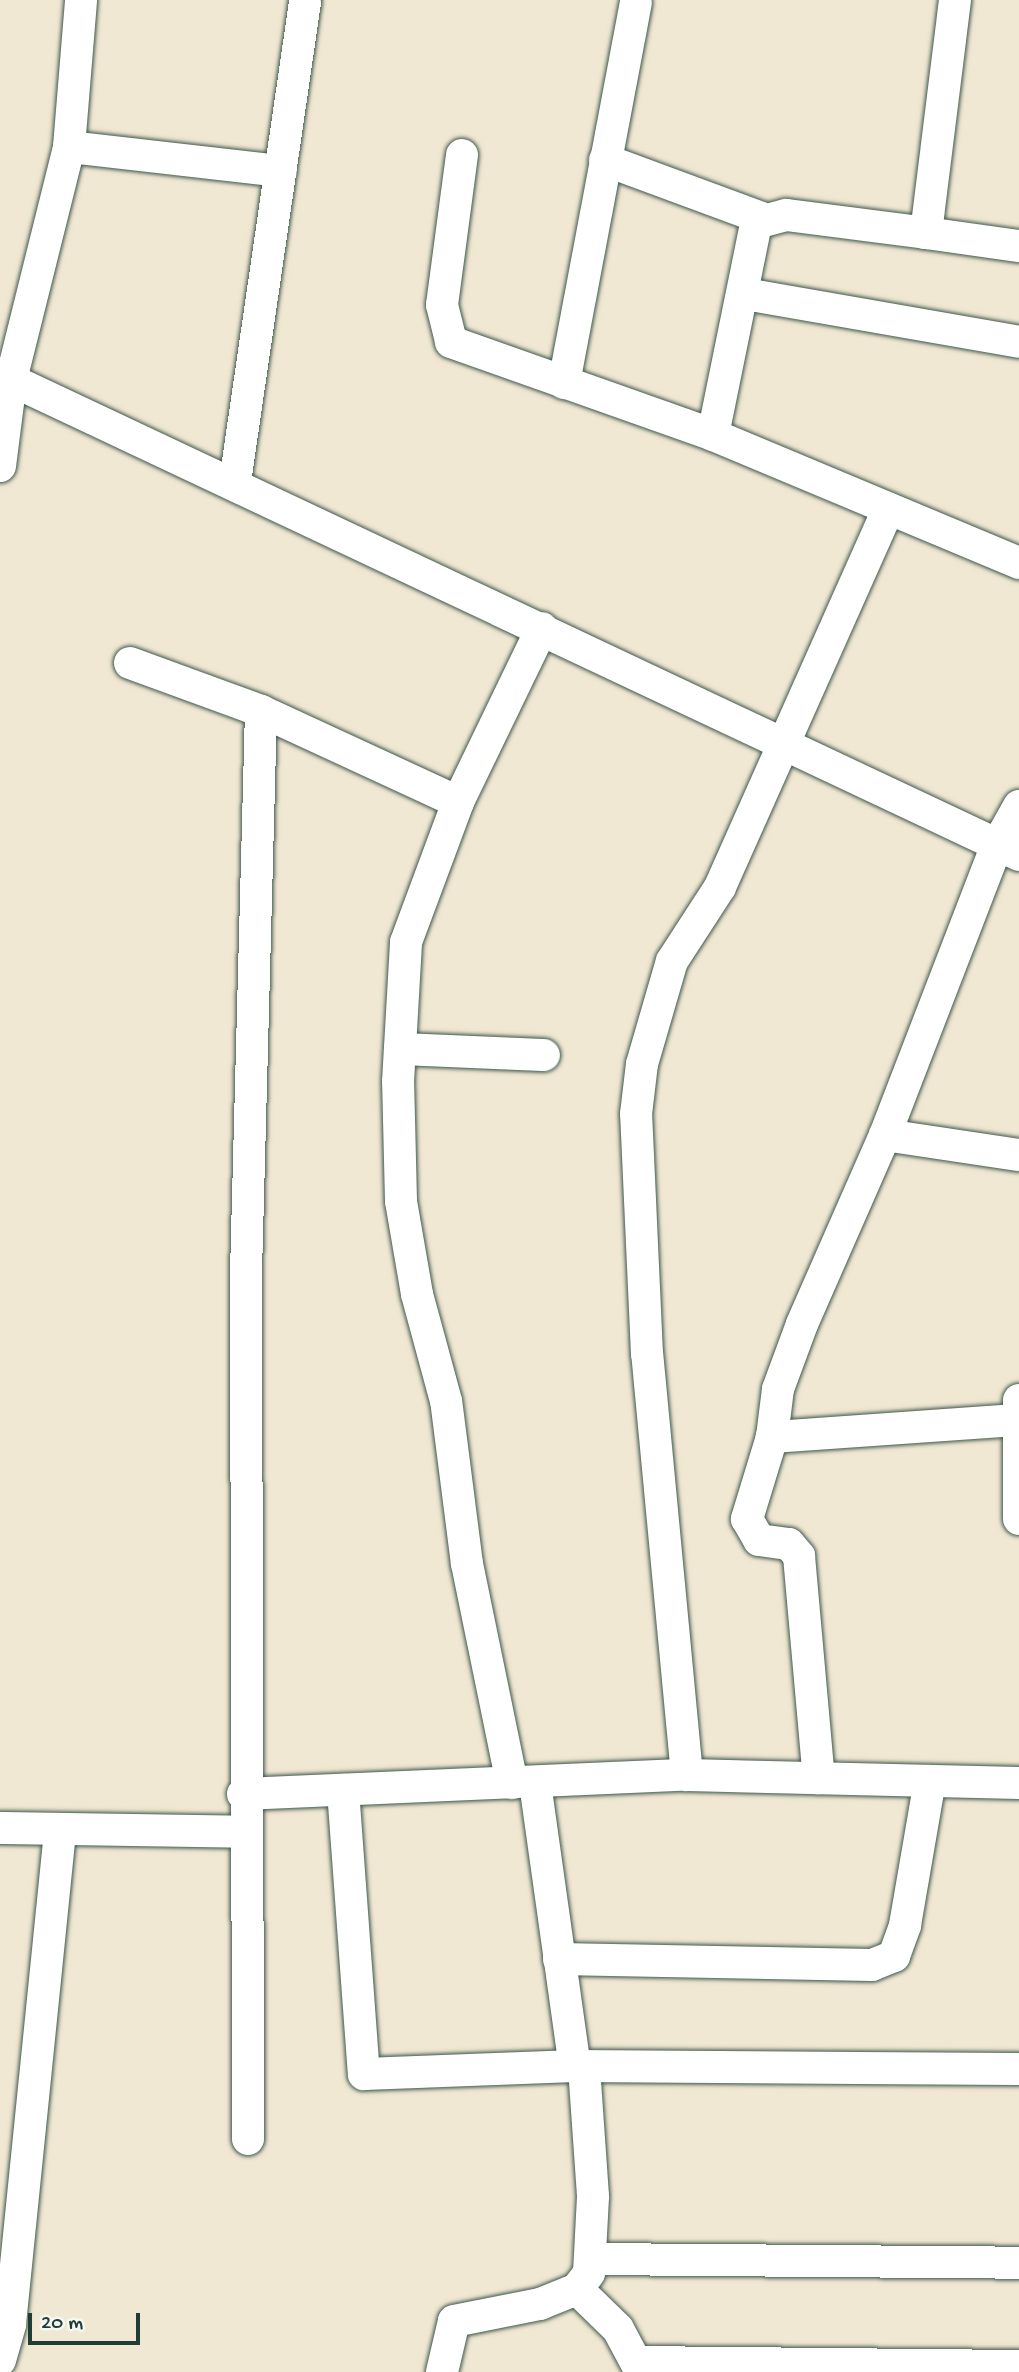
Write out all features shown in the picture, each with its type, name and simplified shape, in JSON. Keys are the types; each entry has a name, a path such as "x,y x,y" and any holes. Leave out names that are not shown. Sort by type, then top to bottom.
{"street":[{"path":"0,466 11,380 69,147 81,0"},
{"path":"235,482 305,0"},
{"path":"926,233 955,0"},
{"path":"564,383 636,3"},
{"path":"69,147 281,170"},
{"path":"462,155 442,305 445,335 564,383 713,435 1019,564"},
{"path":"605,160 762,218 786,215 1019,246"},
{"path":"713,435 746,294 751,237 762,218"},
{"path":"746,294 1019,342"},
{"path":"11,380 235,482 542,628 779,746 1008,850"},
{"path":"687,1775 647,1354 636,1114 642,1064 672,961 720,887 779,746 888,509"},
{"path":"442,2372 454,2321 540,2304 577,2289 593,2259 580,2066 523,1783 467,1564 446,1401 417,1294 401,1201 400,1049 405,942 458,802 542,628"},
{"path":"130,663 261,711 458,802"},
{"path":"248,2139 243,1794 246,1272 261,711"},
{"path":"819,1778 799,1556 789,1544 759,1540 747,1519 772,1437 778,1389 802,1324 1008,850 1019,806"},
{"path":"400,1049 544,1055"},
{"path":"885,1135 1019,1155"},
{"path":"772,1437 1018,1410 1019,1519"},
{"path":"243,1794 687,1775 1019,1783"},
{"path":"559,1959 872,1965 894,1956 905,1925 930,1781"},
{"path":"343,1790 364,2074 580,2066 1019,2069"},
{"path":"0,1828 60,1832 244,1832"},
{"path":"4,2363 60,1832"},
{"path":"593,2259 1019,2263"},
{"path":"577,2289 618,2329 639,2367 949,2369 1019,2366"}]}
